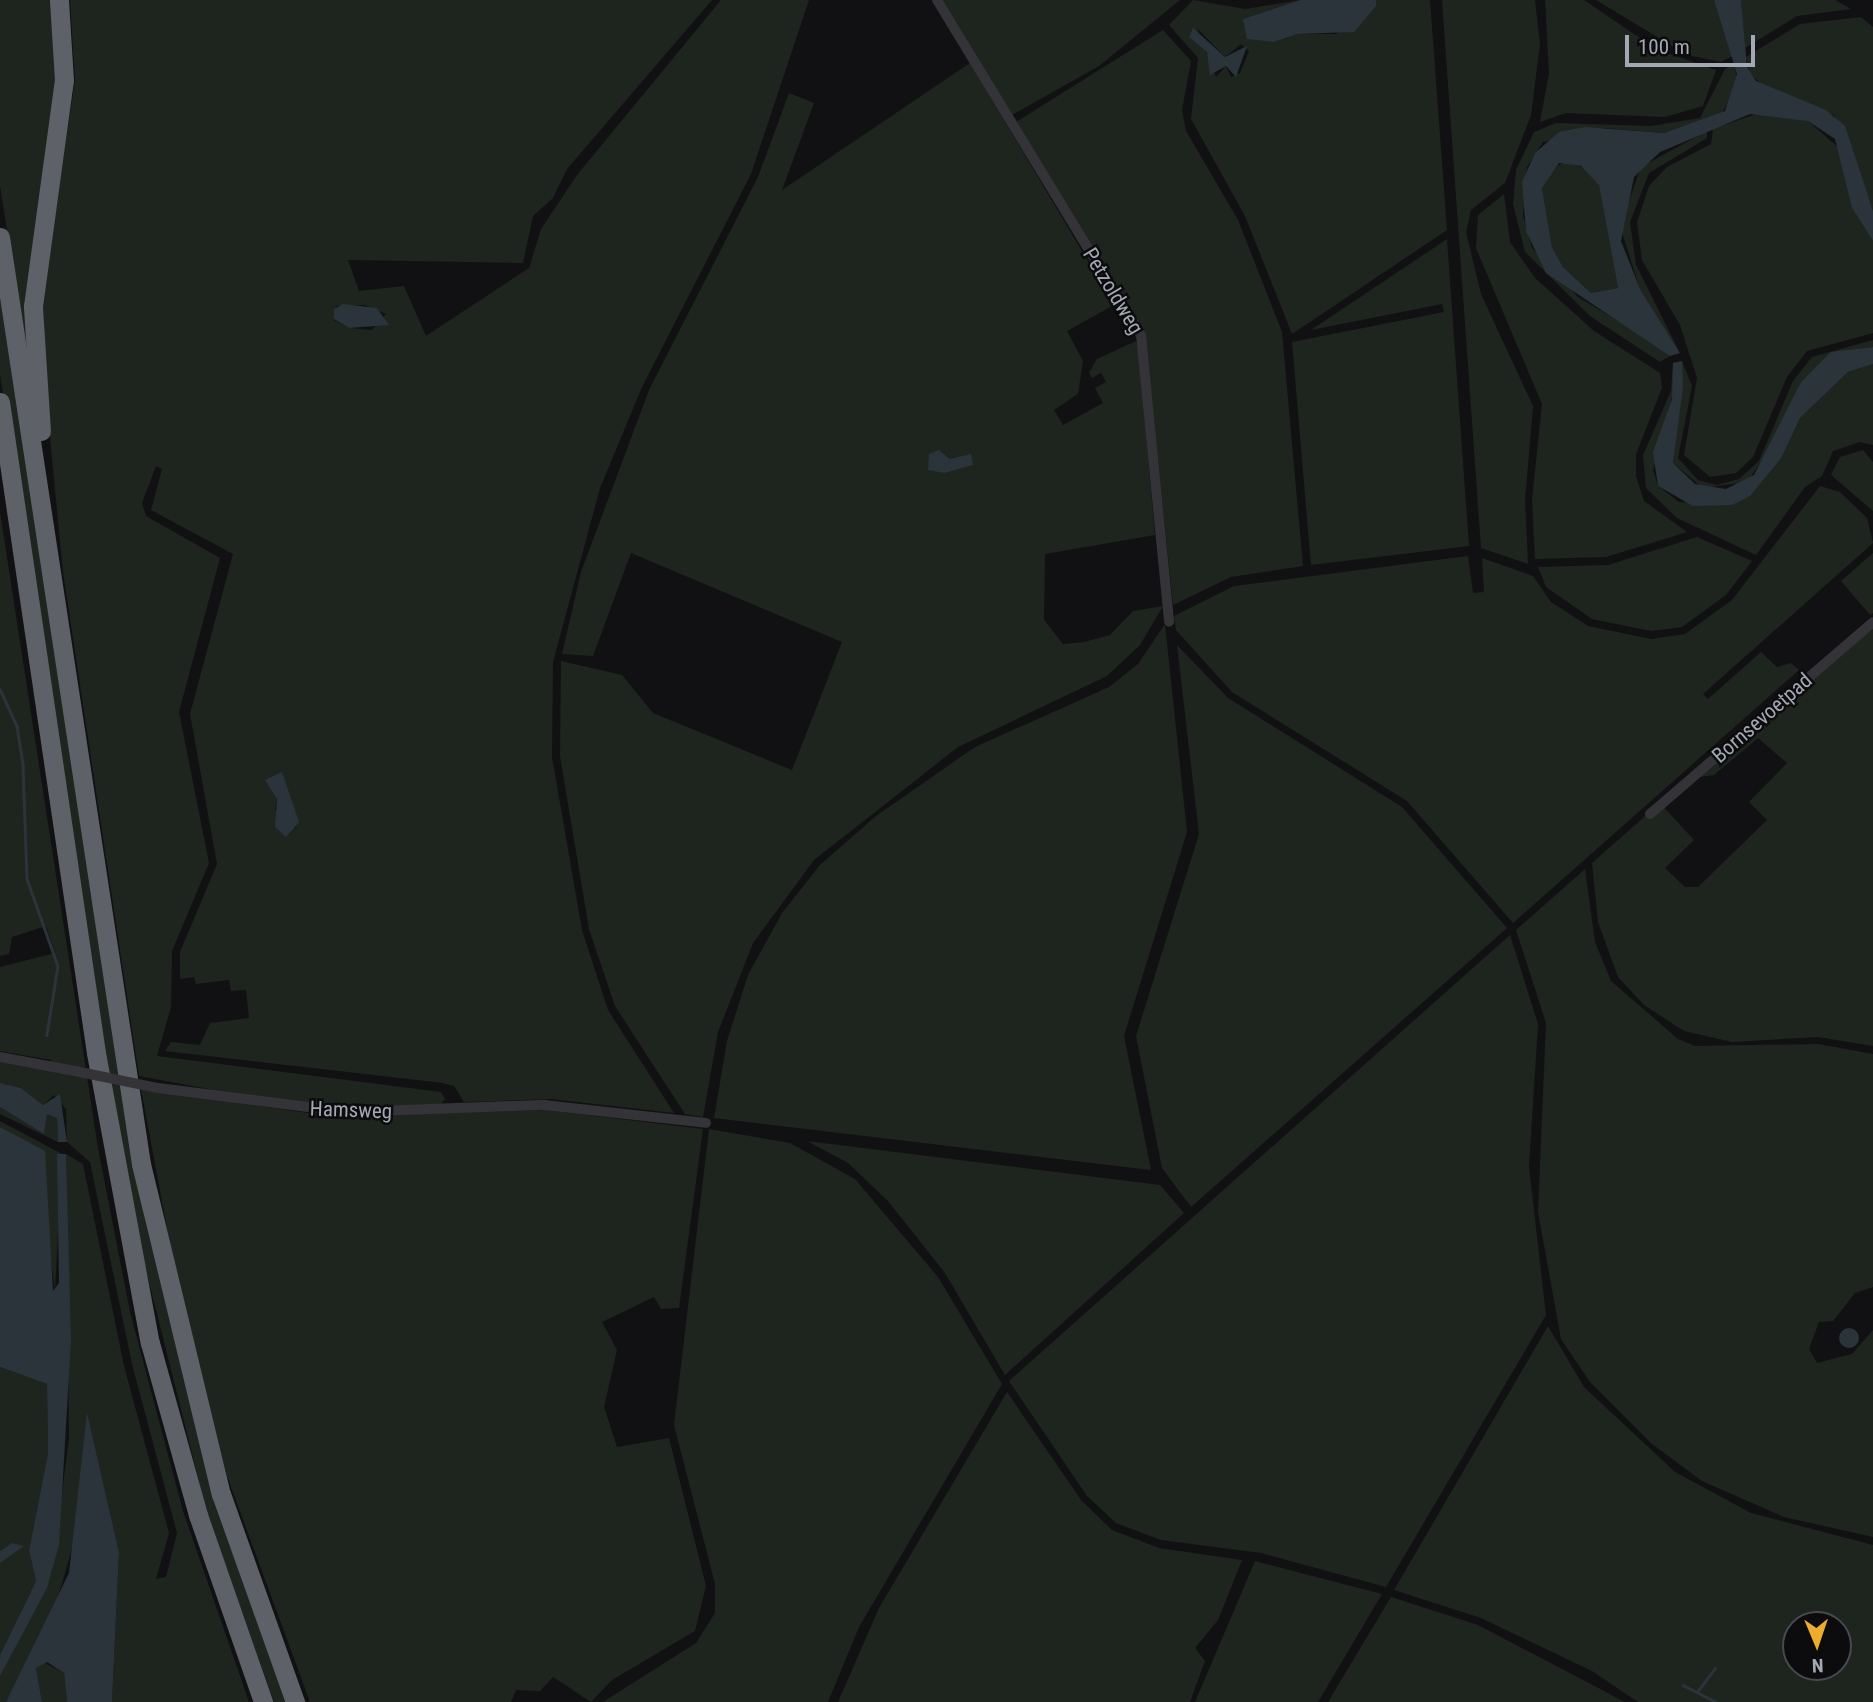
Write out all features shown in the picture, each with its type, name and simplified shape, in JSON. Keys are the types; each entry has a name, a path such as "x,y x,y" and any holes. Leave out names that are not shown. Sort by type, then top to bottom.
{"highway":[{"path":"40,509 33,306 64,80 59,0"},
{"path":"0,237 40,509 154,1224 221,1494 295,1702"},
{"path":"0,402 98,1065 150,1343 198,1515 262,1702"},
{"path":"0,446 15,501"}],"street":[{"name":"Petzoldweg","path":"937,0 1141,335 1169,622"},
{"name":"Bornsevoetpad","path":"1650,814 1873,622"},
{"name":"Hamsweg","path":"0,1057 158,1088 349,1112 544,1105 706,1123"}],"shaded area":[{"path":"0,0 55,0 60,41 32,387 0,186"},
{"path":"70,0 712,0 567,169 553,198 533,216 523,263 348,260 359,291 404,286 426,336 529,268 541,229 577,175 721,0 809,0 751,174 642,387 600,488 553,662 552,757 582,930 608,1010 674,1113 551,1099 464,1102 454,1086 443,1083 165,1051 171,1042 200,1045 210,1023 249,1018 246,990 231,991 229,980 196,984 194,977 180,979 180,952 217,864 190,714 233,554 151,510 162,469 156,466 142,503 146,516 220,558 179,712 209,863 172,951 171,1007 157,1056 441,1092 445,1099 440,1105 375,1106 273,1101 139,1076 63,572 39,323 75,80","holes":["365,305 386,314 372,330 349,328 334,320 336,306","265,777 297,829 275,810 277,799"]},
{"path":"943,0 1180,0 1099,66 1012,115"},
{"path":"1193,0 1245,9 1300,0 1243,19 1274,42 1297,34 1336,34 1376,0 1430,0 1447,230 1292,334 1245,216 1191,119 1198,58 1169,25","holes":["1197,28 1225,57 1241,44 1249,51 1240,73 1231,77 1226,66 1216,77"]},
{"path":"1300,0 1376,0 1376,6 1354,32 1297,34 1274,42 1247,39 1243,19"},
{"path":"1442,0 1535,0 1540,44 1531,115 1505,183 1471,210 1466,232 1481,294 1533,406 1525,500 1528,564 1481,548"},
{"path":"1545,0 1584,0 1656,49 1716,70 1703,106 1665,117 1566,113 1540,122 1549,73"},
{"path":"1596,0 1714,0 1734,55 1721,62 1687,55"},
{"path":"1714,0 1741,0 1747,67 1756,81 1826,110 1845,126 1873,211 1873,241 1852,208 1835,139 1808,121 1750,114 1660,152 1634,177 1621,241 1640,289 1680,353 1670,356 1546,273 1526,231 1522,182 1535,153 1559,132 1585,127 1664,133 1725,111 1737,74","holes":["1559,163 1581,166 1599,185 1618,288 1591,293 1563,267 1552,247 1542,188"]},
{"path":"1741,0 1835,0 1851,9 1797,16 1745,48"},
{"path":"1861,17 1873,27 1873,211 1834,115 1768,90 1750,74 1746,57 1800,24"},
{"path":"1193,28 1225,57 1247,46 1236,77 1226,66 1210,75 1207,52 1189,37"},
{"path":"1163,30 1191,61 1182,110 1186,131 1238,220 1282,332 1303,566 1231,577 1173,605 1147,350 1016,122"},
{"path":"970,63 1114,305 1067,331 1083,361 1078,394 1054,410 1063,425 1103,403 1095,388 1106,382 1101,373 1092,378 1089,373 1097,359 1136,341 1138,349 1155,535 1045,554 1044,620 1063,644 1084,642 1110,635 1133,611 1163,606 1140,645 1107,676 958,747 814,860 753,943 718,1032 703,1117 685,1114 615,1006 589,929 560,756 561,661 622,675 653,713 792,770 842,642 631,553 593,656 562,654 581,572 649,390 758,177 789,93 814,103 782,190","holes":["939,450 950,459 972,465 945,473"]},
{"path":"1735,63 1737,87 1722,113 1664,133 1605,128 1543,142 1527,167 1523,216 1532,248 1578,297 1660,346 1670,356 1660,362 1590,316 1525,252 1513,204 1516,170 1534,132 1556,123 1651,126 1700,118 1725,69"},
{"path":"1765,111 1808,121 1840,149 1852,208 1873,241 1873,333 1807,351 1787,377 1753,457 1736,473 1710,477 1684,455 1697,378 1680,325 1642,260 1637,222 1649,186 1667,167 1711,144 1713,129"},
{"path":"1707,131 1707,138 1649,173 1630,222 1636,265 1680,353 1640,289 1620,226 1641,167"},
{"path":"1565,162 1587,169 1599,184 1618,288 1591,293 1563,267 1552,247 1542,188 1548,171"},
{"path":"1504,194 1510,242 1535,278 1594,331 1660,373 1662,388 1636,454 1636,476 1644,501 1687,532 1606,557 1535,559 1532,500 1542,404 1476,248 1478,215"},
{"path":"1447,239 1469,546 1311,565 1292,342 1444,312 1442,304 1311,330"},
{"path":"0,294 145,1221 215,1504 286,1702 274,1702 207,1513 143,1258 110,1083 0,374"},
{"path":"343,304 377,308 389,325 349,328 334,319 334,309"},
{"path":"1873,340 1873,347 1831,353 1801,382 1776,440 1747,482 1703,488 1673,463 1682,361 1692,386 1678,458 1698,480 1717,485 1739,479 1759,461 1793,381 1812,357"},
{"path":"1873,347 1873,364 1848,372 1800,418 1782,457 1750,496 1732,505 1693,506 1658,486 1653,452 1672,399 1673,363 1682,361 1683,387 1673,463 1695,484 1726,489 1754,475 1801,382 1831,352"},
{"path":"1673,363 1674,389 1653,470 1658,486 1679,502 1732,505 1782,457 1800,418 1848,372 1873,364 1873,445 1860,442 1833,451 1822,476 1805,487 1756,555 1677,518 1646,488 1643,455 1671,391"},
{"path":"939,450 950,459 971,454 973,465 945,473 928,470 929,454"},
{"path":"1863,450 1873,462 1873,511 1831,475 1840,457"},
{"path":"1820,486 1840,492 1867,518 1873,543 1703,694 1708,699 1761,652 1777,667 1791,663 1799,670 1513,923 1407,801 1232,692 1176,630 1174,616 1234,586 1468,556 1473,593 1484,592 1482,558 1533,576 1551,602 1588,626 1651,639 1685,634 1732,600"},
{"path":"0,512 98,1148 130,1312 183,1511 249,1702 112,1702 119,1553 78,1528 53,1614 6,1702 0,1702 0,1676 52,1572 69,1438 66,1154 83,1164 124,1366 169,1533 156,1579 166,1577 177,1533 132,1364 90,1162 67,1142 66,1109 54,1095 43,1105 21,1088 0,1083 0,1061 54,1071 51,1060 0,1051 0,967 55,953 46,926 12,937 9,954 0,956"},
{"path":"1697,537 1752,561 1726,595 1682,627 1651,631 1592,619 1546,587 1538,567 1608,565"},
{"path":"1873,553 1873,613 1870,615 1841,581"},
{"path":"1165,624 1187,832 1124,1036 1151,1170 714,1118 727,1041 748,975 782,913 820,865 876,816 975,747 1109,687 1138,664"},
{"path":"1873,625 1873,1046 1818,1037 1732,1042 1684,1031 1644,1005 1618,977 1598,922 1592,863 1660,803 1694,840 1665,868 1685,887 1698,887 1767,820 1749,802 1787,763 1758,738 1714,775 1700,777"},
{"path":"1177,645 1228,698 1402,807 1507,928 1191,1207 1162,1168 1136,1036 1199,834"},
{"path":"282,772 299,822 286,837 275,827 277,799 265,780"},
{"path":"1585,869 1595,942 1611,981 1678,1039 1695,1046 1818,1044 1873,1054 1873,1287 1855,1293 1833,1321 1819,1322 1809,1349 1817,1363 1852,1354 1873,1330 1873,1537 1784,1517 1702,1481 1652,1444 1590,1382 1561,1339 1538,1212 1546,1023 1516,930"},
{"path":"1510,935 1538,1024 1529,1167 1546,1315 1386,1587 1261,1553 1161,1540 1116,1523 1087,1496 1009,1381"},
{"path":"0,1083 21,1088 43,1105 60,1094 67,1142 58,1142 57,1118 47,1114 44,1134 0,1107"},
{"path":"141,1089 308,1113 546,1110 703,1129 679,1308 661,1309 654,1297 602,1322 617,1350 604,1407 617,1447 669,1438 706,1586 695,1631 612,1680 591,1702 553,1677 540,1691 516,1690 511,1702 310,1702 227,1476 175,1271"},
{"path":"0,1107 44,1134 47,1113 57,1118 58,1142 0,1114"},
{"path":"0,1121 62,1154 55,1291 36,1148 0,1127"},
{"path":"0,1127 45,1151 53,1291 59,1283 57,1154 66,1154 71,1340 59,1545 47,1588 0,1676 0,1655 36,1581 29,1550 48,1453 47,1384 0,1367"},
{"path":"709,1129 790,1143 855,1179 938,1277 1002,1384 859,1627 828,1702 603,1702 696,1643 715,1613 715,1584 674,1425"},
{"path":"807,1141 1160,1185 1184,1213 1005,1375 945,1273 888,1201 848,1163"},
{"path":"1548,1326 1584,1387 1675,1472 1751,1513 1873,1545 1873,1702 1638,1702 1592,1671 1481,1618 1394,1590"},
{"path":"1849,1328 1856,1331 1859,1338 1856,1345 1849,1348 1842,1345 1839,1338 1842,1331"},
{"path":"0,1367 47,1384 48,1453 29,1549 36,1581 0,1655 0,1563 12,1543 0,1551"},
{"path":"1007,1392 1081,1500 1112,1530 1159,1548 1242,1560 1218,1620 1195,1648 1205,1661 1190,1702 838,1702 879,1608"},
{"path":"87,1413 119,1553 112,1702 67,1702 64,1673 47,1662 36,1668 42,1702 6,1702 69,1573"},
{"path":"12,1543 24,1546 0,1563 0,1551"},
{"path":"1255,1561 1382,1594 1318,1702 1195,1702"},
{"path":"1391,1597 1478,1625 1625,1702 1328,1702"},
{"path":"43,1662 64,1673 67,1702 42,1702 36,1668"}],"waterway":[{"path":"0,689 17,726 23,765 27,879 58,966 47,1035"},
{"path":"1697,1692 1715,1668"},
{"path":"1683,1685 1716,1702"}]}
